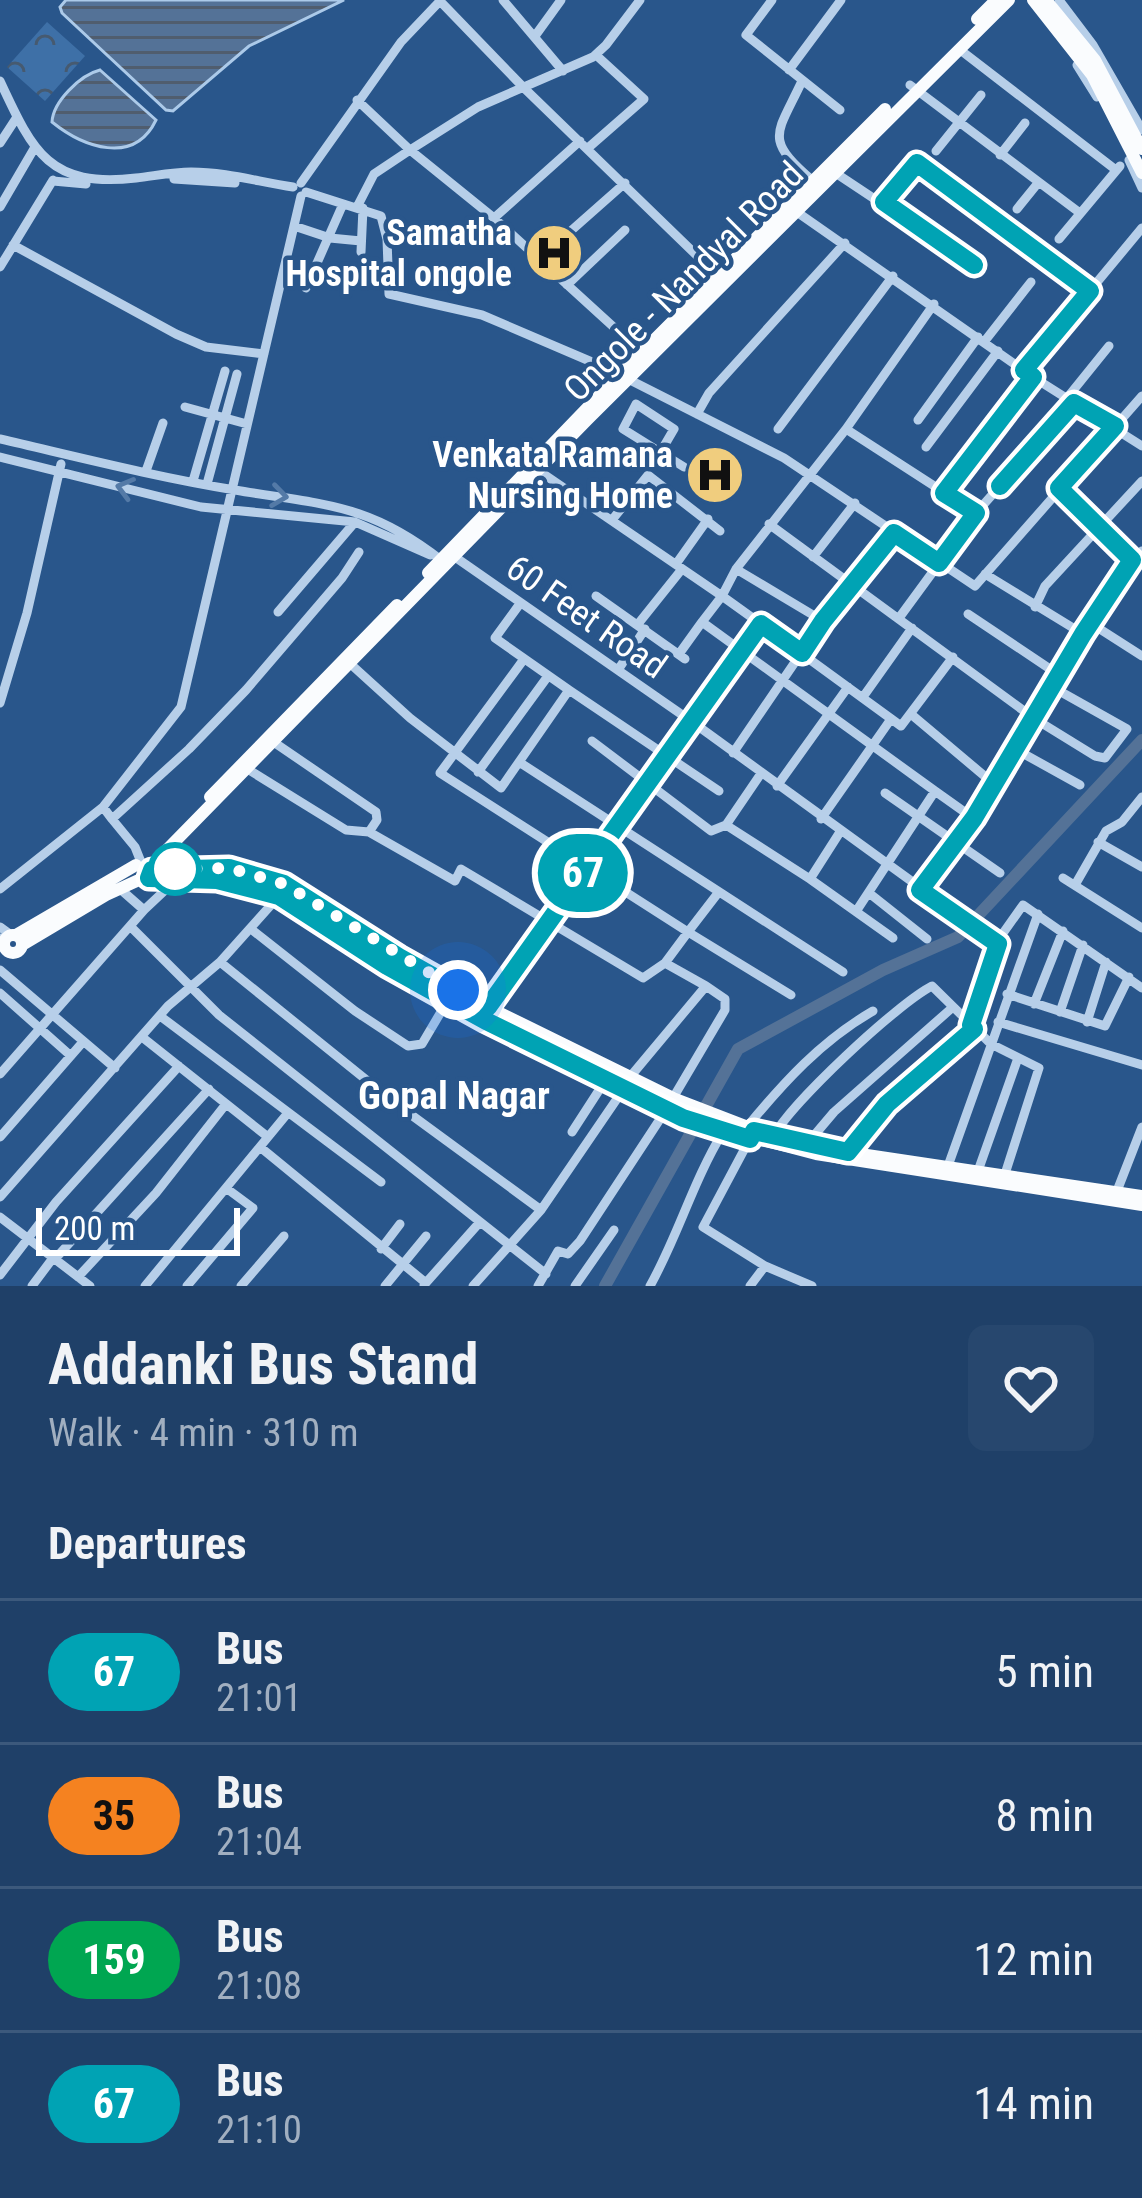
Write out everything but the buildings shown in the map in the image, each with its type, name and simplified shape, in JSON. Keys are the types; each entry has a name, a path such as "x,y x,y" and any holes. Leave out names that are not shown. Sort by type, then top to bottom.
{"main road":[{"name":"Ongole - Nandyal Road","path":"791,208 834,172 997,0"},
{"name":"Ongole - Nandyal Road","path":"145,869 813,181 1009,0"},
{"path":"1029,0 1092,75 1142,173"},
{"path":"1046,0 1095,60 1142,149"},
{"name":"Ongole - Nandyal Road","path":"448,558 539,471 585,416 607,400 641,352 721,279"},
{"name":"Ongole - Nandyal Road","path":"145,869 249,770 348,662"},
{"path":"6,942 145,869 229,868 284,884 484,1012 605,1081 627,1083"},
{"path":"6,942 112,891 145,869 178,878 236,883 279,896 448,1000 484,1012 691,1114 851,1161 1142,1205"},
{"path":"739,1131 1142,1196"}],"street":[{"path":"0,889 103,807 181,707 297,227 299,190 357,100 401,42 441,0 524,88 721,279"},
{"path":"502,0 563,71"},
{"path":"535,36 561,0"},
{"path":"297,227 361,246 360,208 374,173 478,107 596,55 640,0"},
{"path":"772,0 746,35 840,110"},
{"path":"789,70 841,0"},
{"path":"1029,0 1083,73 1142,188"},
{"path":"1059,0 1093,45 1142,130"},
{"path":"959,48 1116,170"},
{"path":"494,218 644,99 596,55"},
{"path":"802,80 778,144 813,181"},
{"path":"0,81 16,117 54,175 108,181 215,173 299,190 376,213 385,224 389,294 482,315 624,376 809,473 975,586 1142,396"},
{"path":"913,88 1080,213"},
{"path":"936,152 981,95"},
{"path":"357,100 641,352"},
{"path":"0,142 16,117"},
{"path":"1000,155 1025,123"},
{"path":"0,207 35,147"},
{"path":"1059,239 1128,159"},
{"path":"884,202 917,163 1090,291"},
{"path":"834,172 974,265"},
{"path":"0,267 54,175"},
{"path":"539,259 625,183"},
{"path":"1017,209 1039,183"},
{"path":"306,288 343,204"},
{"path":"791,208 1142,446"},
{"path":"944,493 1090,291 1142,228"},
{"path":"567,284 625,230"},
{"path":"698,414 709,393 845,244"},
{"path":"13,245 176,334 206,346 264,354"},
{"path":"778,429 893,276"},
{"path":"918,420 1030,282"},
{"path":"596,596 682,656 736,569 846,429 934,304"},
{"path":"898,618 1109,346"},
{"path":"926,447 998,351"},
{"path":"193,482 212,415 231,372 225,419 207,484"},
{"path":"607,400 631,413"},
{"path":"660,453 674,429 636,404 623,429 660,453 684,467"},
{"path":"185,407 247,424"},
{"path":"146,472 163,423"},
{"path":"846,429 976,513"},
{"path":"0,439 234,490 331,503 411,536 448,558"},
{"path":"0,703 27,614 63,454"},
{"path":"0,457 230,512 284,513 355,523 448,558"},
{"path":"539,471 905,726 953,658"},
{"path":"612,520 648,475 720,531"},
{"path":"1035,607 1045,586 1142,481"},
{"path":"1059,488 1132,560"},
{"path":"813,557 855,503"},
{"path":"618,670 708,519"},
{"path":"278,612 355,523"},
{"path":"769,524 1035,719 1095,757 1105,758 1126,729 1054,688"},
{"path":"733,753 823,621 894,533"},
{"path":"920,890 974,818 1083,634 1142,550"},
{"path":"112,819 246,690 359,552"},
{"name":"60 Feet Road","path":"448,558 618,670 998,944"},
{"path":"736,569 823,621"},
{"path":"985,574 1083,634"},
{"path":"519,604 495,638 718,791"},
{"path":"968,614 1059,675"},
{"path":"702,622 974,818"},
{"path":"484,1012 761,624"},
{"path":"1092,624 1138,654 1142,642"},
{"path":"863,697 912,628"},
{"path":"524,659 440,773 586,870 791,995"},
{"path":"348,662 501,788"},
{"path":"478,772 548,676"},
{"path":"777,787 848,686"},
{"path":"499,814 501,788 569,690"},
{"path":"912,715 994,784"},
{"path":"821,819 892,719"},
{"path":"592,741 711,831 726,825 760,775"},
{"path":"275,743 376,812 369,832"},
{"path":"1015,749 1080,785"},
{"path":"519,762 843,972"},
{"path":"249,770 346,830 369,832 455,880 461,869 643,978 665,963 718,893"},
{"path":"857,910 935,790"},
{"path":"885,793 1000,873"},
{"path":"1075,885 1098,842 1141,800"},
{"path":"103,807 136,847 145,869"},
{"path":"726,825 893,938"},
{"path":"809,879 840,832"},
{"path":"1098,842 1142,867"},
{"path":"0,1074 144,910 178,878"},
{"path":"1063,878 1142,928"},
{"path":"112,891 144,910"},
{"path":"869,892 927,938"},
{"path":"0,1197 160,1016 220,962 279,896"},
{"path":"848,1152 887,1104 972,1027 998,944 1021,905 1142,988"},
{"path":"948,1166 1038,914"},
{"path":"130,926 263,1052 546,1274"},
{"path":"251,929 355,1011 408,1046 422,1044 448,1000"},
{"path":"1034,1004 1063,931"},
{"path":"1060,1012 1083,945"},
{"path":"220,962 395,1103 542,1210"},
{"path":"1087,1022 1106,962"},
{"path":"538,1286 558,1251 568,1254 580,1241 725,1010 724,999 665,963"},
{"path":"0,970 115,1068"},
{"path":"1007,994 1087,1022 1109,1024 1129,977"},
{"path":"473,1286 542,1210 627,1083 706,986"},
{"path":"773,1137 795,1106 933,986 991,1044 1037,1065 1040,1073 1005,1174"},
{"path":"0,993 71,1056"},
{"path":"806,1145 834,1112 953,1006"},
{"path":"650,1286 681,1226 698,1173 791,1073 846,1026 873,1011"},
{"path":"160,1016 381,1182"},
{"path":"998,1022 1142,1065"},
{"path":"142,1037 268,1137"},
{"path":"0,1137 82,1043"},
{"path":"978,1171 1018,1058"},
{"path":"0,1275 56,1202 178,1066"},
{"path":"572,1132 605,1081"},
{"path":"32,1286 209,1089"},
{"path":"1,1218 81,1282 226,1104"},
{"path":"145,1286 287,1114"},
{"path":"1117,1191 1142,1127"},
{"path":"739,1131 703,1227 765,1266 812,1286"},
{"path":"260,1147 424,1285 480,1222"},
{"path":"187,1286 253,1208 226,1188"},
{"path":"381,1249 400,1224"},
{"path":"575,1286 614,1229"},
{"path":"385,1286 426,1235"},
{"path":"241,1286 284,1236"},
{"path":"749,1286 765,1266"}],"green space":[{"path":"47,22 85,56 45,101 7,67"}],"shaded area":[{"path":"66,0 344,0 249,46 173,111 166,110 62,13 60,7"},
{"path":"100,70 156,120 135,143 107,148 78,139 52,122 69,90"}],"waterway":[{"path":"605,1286 738,1049 883,970 958,937 1142,740"}],"bus line":[{"name":"67","path":"974,265 884,202 917,163 1090,291 1024,370 1033,377 944,493 976,513 939,563 894,533 802,653 761,624 488,1007 284,884 229,868 152,870 149,878 217,880 279,896 387,966 486,1021 683,1118 750,1139 754,1131 848,1152 887,1104 974,1029 971,1025 998,944 920,890 974,818 1132,560 1059,488 1115,426 1074,403 1000,486"}],"place":[{"name":"Samatha Hospital ongole","path":"554,253"},
{"name":"Venkata Ramana Nursing Home","path":"715,475"}],"district":[{"name":"Gopal Nagar","path":"454,1095"}],"route":[{"path":"175,869 229,868 284,884 458,990"}]}
